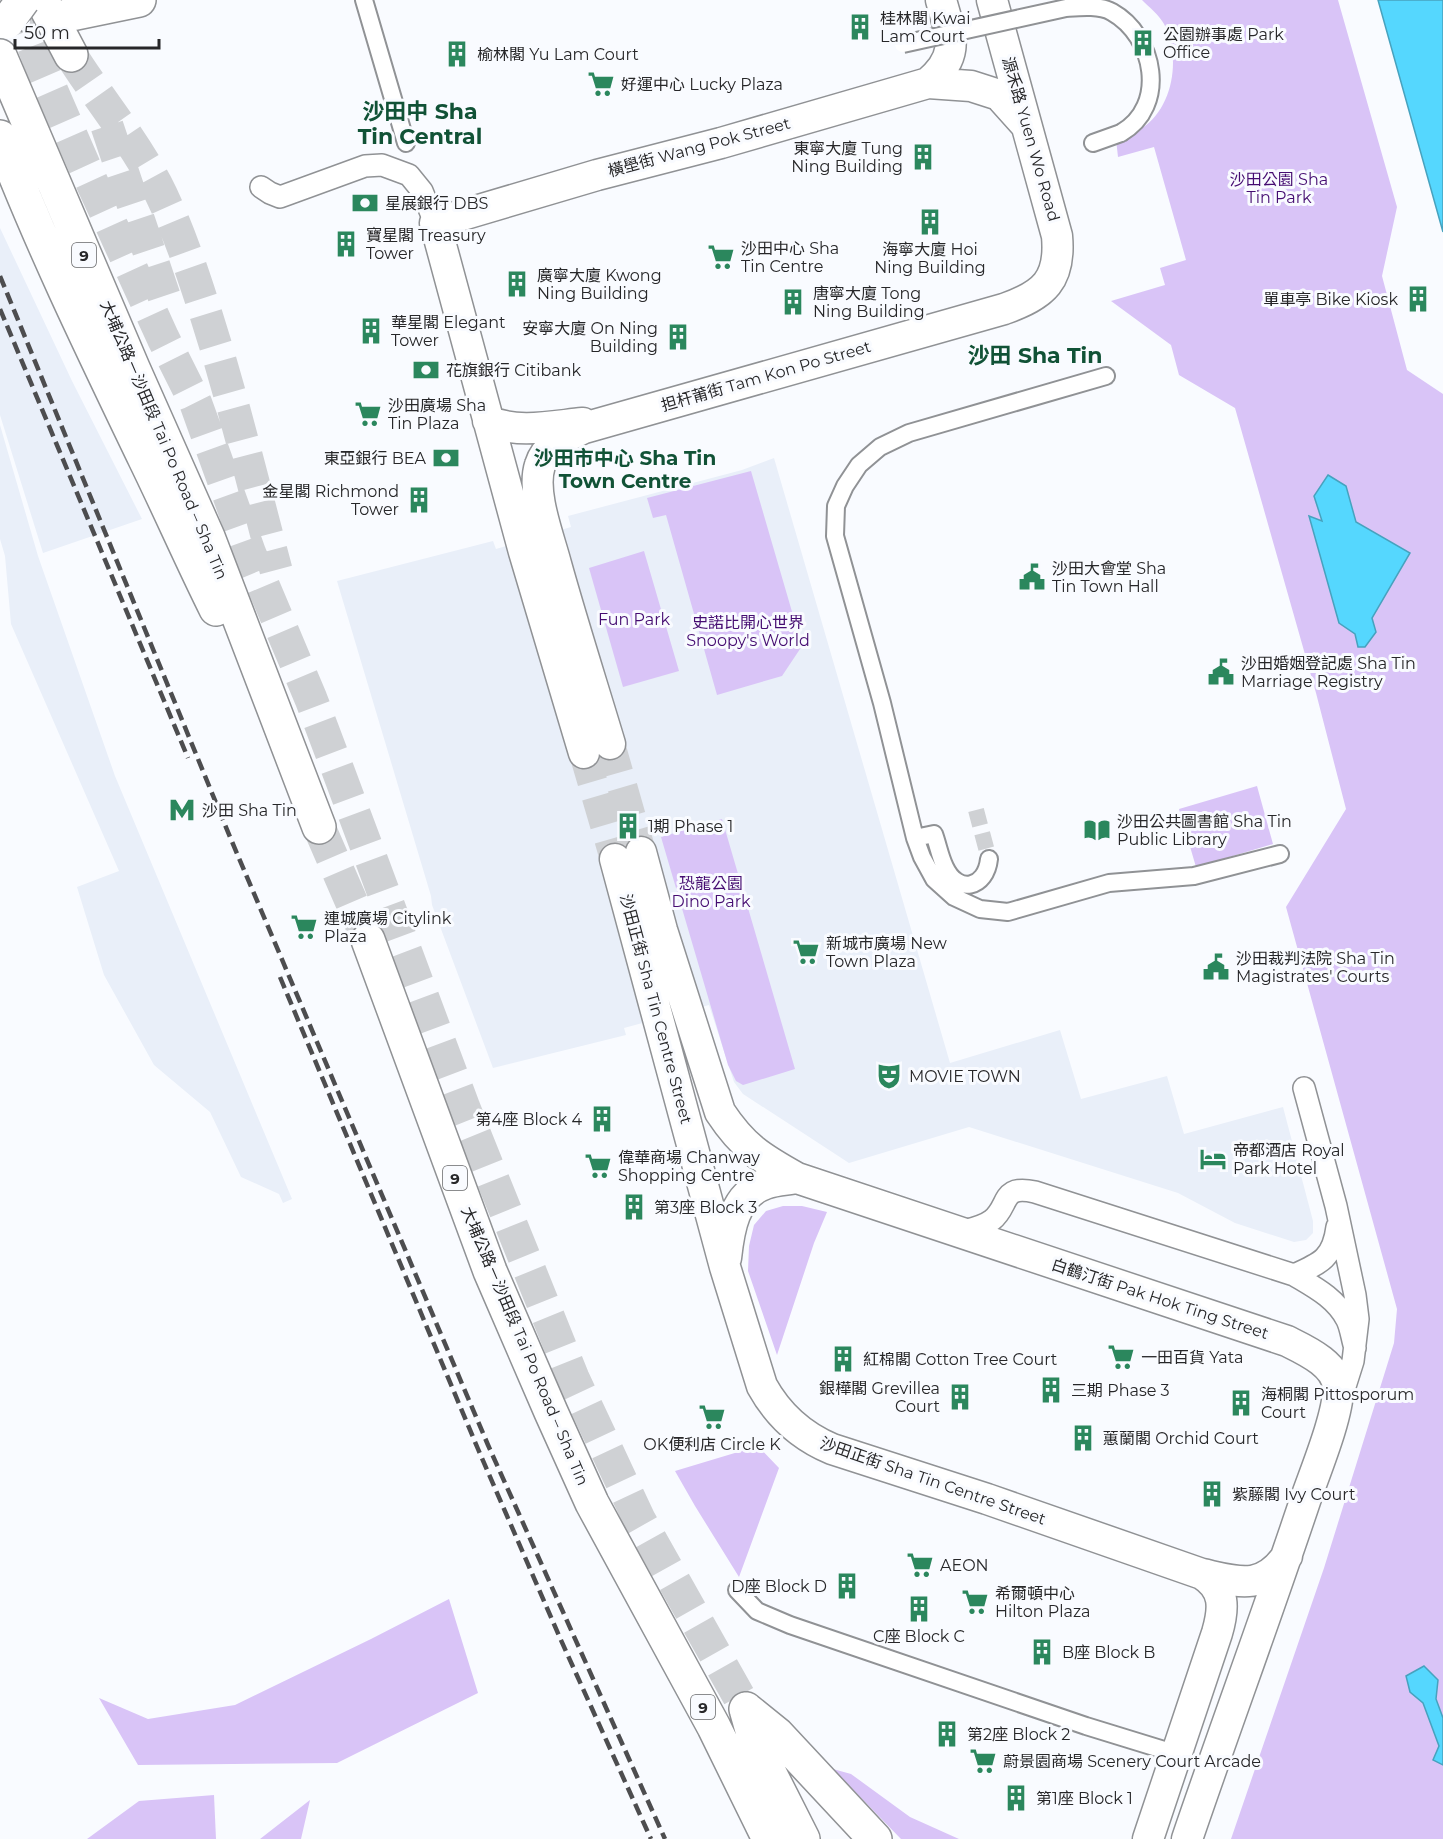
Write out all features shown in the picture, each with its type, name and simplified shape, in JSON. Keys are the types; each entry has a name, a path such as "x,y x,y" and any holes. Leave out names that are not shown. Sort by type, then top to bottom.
{"highway":[{"path":"0,35 23,0"},
{"path":"42,0 72,25 139,0"},
{"name":"大埔公路－沙田段 Tai Po Road – Sha Tin","path":"0,56 128,357 208,537 319,827"},
{"path":"0,137 55,271 190,557 276,717"},
{"name":"大埔公路－沙田段 Tai Po Road – Sha Tin","path":"368,940 490,1271 592,1503 714,1727 769,1839"},
{"path":"803,1839 757,1748 746,1709 777,1734 874,1839"}],"main road":[{"path":"928,83 940,74 951,53 951,37 941,0"},
{"name":"源禾路 Yuen Wo Road","path":"992,0 1057,236 1058,261 1052,279"},
{"path":"928,83 970,86 999,95 1028,128"},
{"name":"橫壆街 Wang Pok Street","path":"435,223 597,175 721,143 928,83"},
{"path":"435,223 488,421 501,426 524,429 607,420"},
{"name":"担杆莆街 Tam Kon Po Street","path":"488,421 561,677 597,748 584,659 544,520 538,481 540,465 552,446 566,436 607,420 1004,309 1038,293 1052,279"},
{"name":"沙田正街 Sha Tin Centre Street","path":"797,1178 762,1159 746,1146 720,1112 662,930 628,855 725,1267 762,1386 771,1402 786,1418 815,1442 1202,1574 1250,1582 1265,1578 1277,1570 1287,1556"},
{"path":"725,1267 729,1229 735,1212 748,1193 766,1183 797,1178"},
{"name":"白鶴汀街 Pak Hok Ting Street","path":"797,1178 1268,1335 1316,1356 1329,1368 1338,1387 1333,1416 1287,1556"},
{"path":"1187,1839 1287,1556"},
{"path":"1148,1839 1221,1621 1221,1599 1218,1589 1213,1581 1202,1574"},
{"path":"1172,1767 1182,1785 1195,1782 1213,1762"}],"street":[{"path":"364,0 406,143"},
{"path":"903,44 1066,8 1090,7 1111,11 1132,27 1145,47 1150,70 1147,106 1131,127 1093,143"},
{"path":"261,187 280,197 365,166 382,165 409,175 422,191 435,223"},
{"path":"1106,376 909,433 880,447 859,465 845,486 836,506 836,536 921,857 934,879 954,897 980,909 1008,912 1109,883 1194,876 1280,854"},
{"path":"915,838 934,834 945,867 953,879 962,884 975,884 984,876 989,859"},
{"path":"1304,1089 1336,1206 1358,1319 1353,1360 1344,1393 1333,1416"},
{"path":"960,1232 991,1221 999,1212 1004,1200 1014,1192 1025,1190 1294,1275 1338,1305 1348,1322 1355,1347"},
{"path":"1294,1275 1320,1263 1331,1251 1337,1225 1336,1206"},
{"path":"737,1590 757,1611 790,1625 1086,1726 1172,1767"}],"shaded area":[{"path":"0,228 72,381 142,519 43,553 0,415"},
{"path":"0,425 38,556 115,776 292,1199 283,1203 279,1194 241,1177 210,1112 154,1065 104,975 77,887 119,871 11,624 5,556 0,539"},
{"name":"1期 Phase 1","path":"774,458 950,1063 1060,1030 1081,1099 1167,1076 1184,1134 1283,1107 1313,1221 1313,1233 1306,1240 1294,1242 1235,1223 1178,1193 969,1127 849,1163 743,1094 734,1082 709,1005 624,1028 626,1035 493,1068 432,905 337,581 493,541 496,549 571,527 568,516 742,470"}],"green space":[{"name":"沙田公園 Sha Tin Park","path":"1142,0 1338,0 1397,207 1382,276 1407,370 1443,394 1443,1839 1231,1839 1324,1568 1394,1343 1397,1309 1286,907 1346,809 1316,693 1235,408 1179,375 1171,345 1111,301 1165,285 1160,268 1186,260 1154,147 1118,157 1116,139 1139,130 1153,119 1168,94 1171,80 1173,65 1169,37 1157,14"},
{"name":"史諾比開心世界 Snoopy's World","path":"751,471 802,646 782,676 717,695 666,515 653,518 647,498"},
{"name":"Fun Park","path":"644,551 679,671 623,687 589,568"},
{"path":"1257,786 1273,844 1196,867 1179,809"},
{"name":"恐龍公園 Dino Park","path":"722,819 795,1069 743,1085 736,1081 728,1065 661,837"},
{"path":"783,1206 802,1206 827,1212 814,1243 777,1355 748,1271 749,1246 754,1225 766,1211"},
{"path":"758,1446 779,1468 739,1577 675,1471"},
{"path":"449,1599 478,1693 337,1763 138,1765 99,1698 148,1719 235,1705"},
{"path":"833,1769 851,1774 910,1817 959,1839 901,1839"},
{"path":"214,1795 216,1839 87,1839 139,1801"},
{"path":"310,1800 301,1839 260,1839"}],"water":[{"path":"1378,0 1443,0 1443,232"},
{"path":"1328,475 1346,486 1356,522 1410,553 1372,618 1376,632 1365,647 1358,647 1355,634 1339,623 1309,516 1322,521 1314,496"},
{"path":"1424,1666 1438,1680 1436,1699 1443,1718 1443,1765 1433,1760 1439,1746 1423,1703 1410,1692 1406,1676"}],"tunnel":[{"path":"16,0 44,73 84,165 163,338 196,404 250,554 311,699 464,1108 573,1378 639,1519 746,1709"},
{"path":"71,55 147,167 163,198 187,257 222,369 276,570"},
{"path":"107,126 164,296"},
{"path":"610,744 641,852"},
{"path":"584,753 615,859"},
{"path":"976,810 989,859"},
{"path":"319,827 368,940"}],"railway":[{"path":"0,276 230,837 488,1445 665,1839"},
{"path":"0,309 188,758"},
{"path":"280,977 478,1449 651,1839"}],"place":[{"name":"桂林閣 Kwai Lam Court","path":"860,27"},
{"name":"公園辦事處 Park Office","path":"1143,43"},
{"name":"榆林閣 Yu Lam Court","path":"457,54"},
{"name":"好運中心 Lucky Plaza","path":"601,84"},
{"name":"東寧大廈 Tung Ning Building","path":"923,157"},
{"name":"星展銀行 DBS","path":"365,203"},
{"name":"海寧大廈 Hoi Ning Building","path":"930,222"},
{"name":"寶星閣 Treasury Tower","path":"346,244"},
{"name":"沙田中心 Sha Tin Centre","path":"721,257"},
{"name":"廣寧大廈 Kwong Ning Building","path":"517,284"},
{"name":"單車亭 Bike Kiosk","path":"1418,299"},
{"name":"唐寧大廈 Tong Ning Building","path":"793,302"},
{"name":"華星閣 Elegant Tower","path":"371,331"},
{"name":"安寧大廈 On Ning Building","path":"678,337"},
{"name":"花旗銀行 Citibank","path":"426,370"},
{"name":"沙田廣場 Sha Tin Plaza","path":"368,414"},
{"name":"東亞銀行 BEA","path":"446,458"},
{"name":"金星閣 Richmond Tower","path":"419,500"},
{"name":"沙田大會堂 Sha Tin Town Hall","path":"1032,577"},
{"name":"沙田婚姻登記處 Sha Tin Marriage Registry","path":"1221,672"},
{"name":"沙田 Sha Tin","path":"182,810"},
{"name":"1期 Phase 1","path":"628,826"},
{"name":"沙田公共圖書館 Sha Tin Public Library","path":"1097,830"},
{"name":"連城廣場 Citylink Plaza","path":"304,927"},
{"name":"新城市廣場 New Town Plaza","path":"806,952"},
{"name":"沙田裁判法院 Sha Tin Magistrates' Courts","path":"1216,967"},
{"name":"MOVIE TOWN","path":"889,1076"},
{"name":"第4座 Block 4","path":"602,1119"},
{"name":"帝都酒店 Royal Park Hotel","path":"1213,1159"},
{"name":"偉華商場 Chanway Shopping Centre","path":"598,1166"},
{"name":"第3座 Block 3","path":"634,1207"},
{"name":"一田百貨 Yata","path":"1121,1357"},
{"name":"紅棉閣 Cotton Tree Court","path":"843,1359"},
{"name":"三期 Phase 3","path":"1051,1390"},
{"name":"銀樺閣 Grevillea Court","path":"960,1397"},
{"name":"海桐閣 Pittosporum Court","path":"1241,1403"},
{"name":"OK便利店 Circle K","path":"712,1417"},
{"name":"蕙蘭閣 Orchid Court","path":"1083,1438"},
{"name":"紫藤閣 Ivy Court","path":"1212,1494"},
{"name":"AEON","path":"920,1565"},
{"name":"D座 Block D","path":"847,1586"},
{"name":"希爾頓中心 Hilton Plaza","path":"975,1602"},
{"name":"C座 Block C","path":"919,1609"},
{"name":"B座 Block B","path":"1042,1652"},
{"name":"第2座 Block 2","path":"947,1734"},
{"name":"蔚景園商場 Scenery Court Arcade","path":"983,1761"},
{"name":"第1座 Block 1","path":"1016,1798"}],"district":[{"name":"沙田中 Sha Tin Central","path":"420,124"},
{"name":"沙田 Sha Tin","path":"1035,355"},
{"name":"沙田市中心 Sha Tin Town Centre","path":"625,470"}]}
